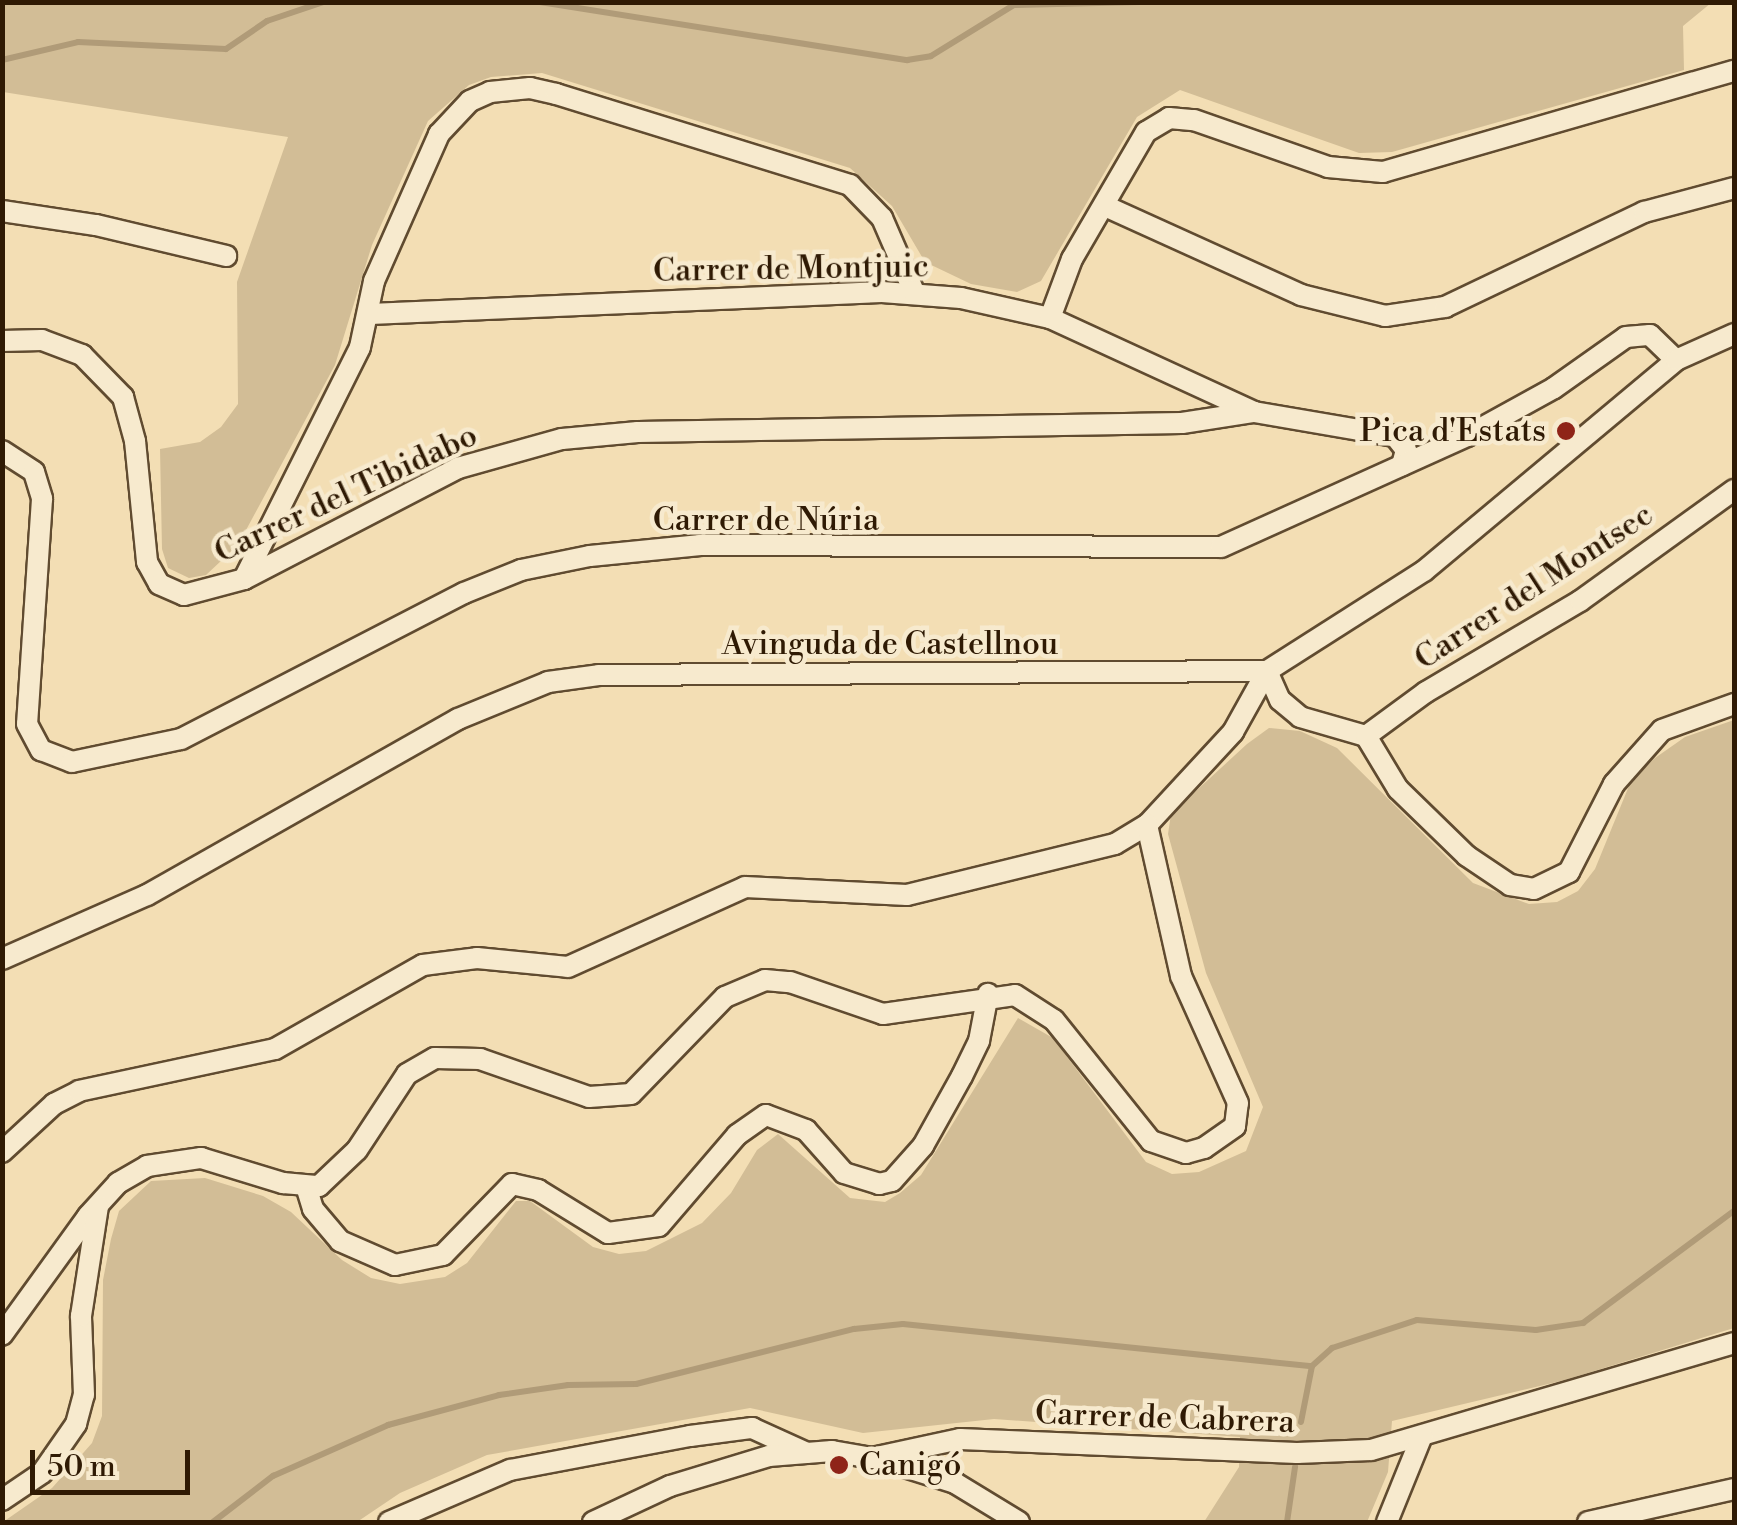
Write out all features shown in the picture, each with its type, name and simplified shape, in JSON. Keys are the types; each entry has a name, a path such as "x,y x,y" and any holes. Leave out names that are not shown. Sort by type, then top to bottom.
{"street":[{"path":"1050,318 1072,259 1146,132 1170,118 1194,120 1328,167 1383,172 1734,70"},
{"path":"244,579 360,347 379,268 439,134 470,101 511,88 556,94 850,185 882,218 914,292"},
{"path":"1105,206 1301,295 1385,316 1445,307 1630,218 1734,188"},
{"path":"2,211 96,224 226,256"},
{"name":"Carrer de Montjuic","path":"370,314 914,292 1050,318 1254,412 1395,436 1406,450 1402,465"},
{"name":"Avinguda de Castellnou","path":"2,959 147,895 458,718 548,682 599,675 1268,672 1294,660 1424,571 1676,360 1734,334"},
{"name":"Carrer de Núria","path":"2,451 34,472 42,499 27,724 40,750 72,762 181,739 464,593 540,566 700,545 1221,546 1402,465 1554,388 1626,337 1650,335 1676,360"},
{"name":"Carrer del Tibidabo","path":"2,341 42,340 82,356 123,398 135,441 147,562 159,584 184,595 244,579 458,468 562,439 638,432 1182,424 1254,412"},
{"name":"Carrer del Montsec","path":"1366,736 1426,692 1580,601 1734,490"},
{"path":"1268,672 1280,700 1300,717 1366,736 1398,788 1446,838 1510,885 1534,889 1570,872 1614,784 1662,730 1734,704"},
{"path":"2,1152 54,1104 78,1092 275,1049 424,964 449,958 568,967 745,888 907,895 1114,844 1147,825 1234,732 1268,672"},
{"path":"2,1335 98,1204 118,1183 171,1159 232,1162 306,1186 337,1174 407,1074 434,1058 480,1059 610,1099 644,1084 724,997 765,980 790,982 883,1014 988,994 1014,995 1054,1020 1134,1125 1166,1150 1204,1148 1235,1126 1240,1116 1232,1085 1180,976 1147,825"},
{"path":"306,1186 313,1209 340,1240 395,1265 443,1255 512,1184 538,1190 608,1232 624,1236 659,1226 737,1134 766,1115 806,1130 844,1173 878,1184 892,1181 923,1146 962,1076 979,1041 988,994"},
{"path":"2,1500 42,1473 76,1424 84,1395 80,1316 98,1204"},
{"name":"Carrer de Cabrera","path":"594,1522 720,1468 807,1453 872,1458 960,1438 1297,1453 1371,1450 1734,1343"},
{"path":"390,1522 510,1470 690,1436 752,1428 807,1453"},
{"path":"1387,1522 1422,1436"},
{"path":"872,1458 955,1483 1019,1522"},
{"path":"1588,1522 1734,1489"}],"shaded area":[{"path":"2,3 1711,3 1683,26 1684,70 1392,152 1359,153 1180,90 1137,117 1041,281 1017,292 971,284 925,262 892,206 850,168 542,73 491,77 469,85 428,121 372,245 335,365 238,545 206,575 189,578 168,568 162,549 160,449 200,442 221,427 238,404 237,282 288,137 3,92"},
{"path":"1734,720 1734,1328 1565,1380 1392,1421 1388,1472 1367,1522 1204,1522 1239,1467 1240,1437 994,1419 863,1433 750,1408 487,1455 400,1493 357,1522 3,1522 52,1488 92,1443 102,1416 103,1280 111,1239 119,1211 151,1181 205,1178 263,1196 291,1212 342,1260 371,1278 400,1284 445,1277 467,1263 516,1201 530,1201 593,1247 619,1254 646,1251 702,1223 731,1193 757,1150 778,1134 850,1198 885,1202 900,1193 921,1175 1018,1018 1053,1038 1146,1162 1172,1174 1199,1172 1246,1151 1263,1107 1206,973 1168,834 1171,814 1247,744 1269,728 1300,731 1337,748 1473,883 1529,904 1557,902 1578,891 1595,869 1631,781 1655,758 1685,737"}],"waterway":[{"path":"2,60 78,42 226,49 267,21 323,2"},
{"path":"540,2 907,60 931,56 1014,5 1139,2"},
{"path":"1301,1422 1312,1366 1332,1348 1417,1320 1536,1330 1583,1323 1734,1211"},
{"path":"213,1522 273,1476 388,1425 499,1395 568,1385 636,1384 854,1329 903,1324 1312,1366"},
{"path":"1287,1522 1295,1467"}],"place":[{"name":"Pica d'Estats","path":"1566,431"},
{"name":"Canigó","path":"839,1465"}]}
